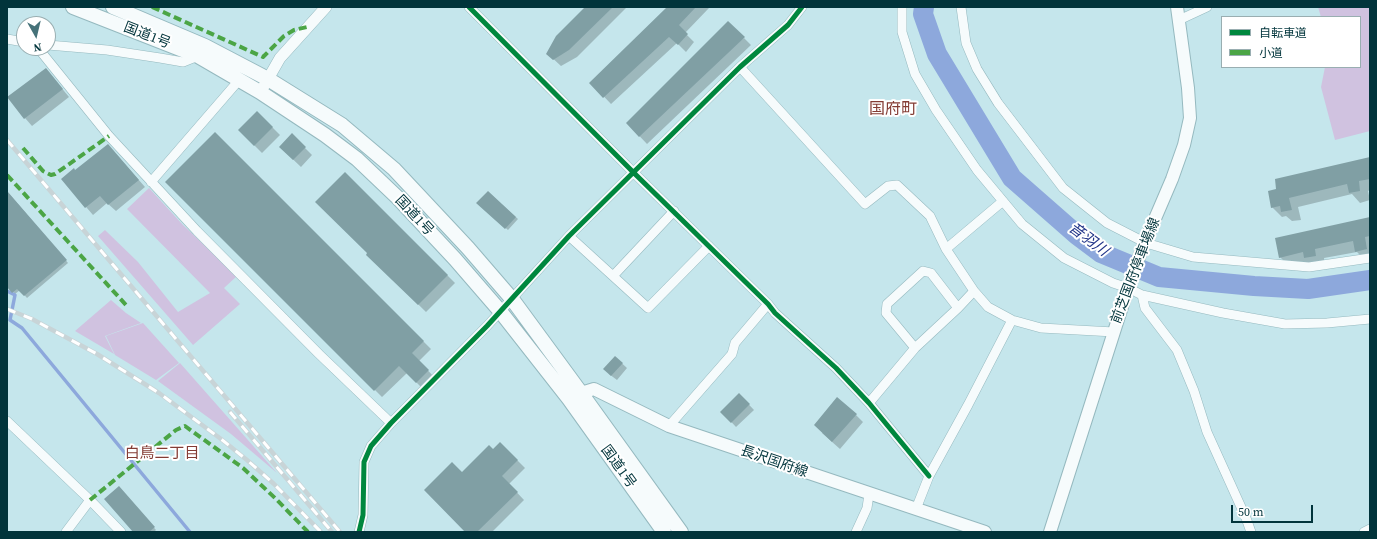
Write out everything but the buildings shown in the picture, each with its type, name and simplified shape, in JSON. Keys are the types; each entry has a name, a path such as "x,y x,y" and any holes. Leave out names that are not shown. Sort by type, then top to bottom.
{"highway":[{"name":"国道1号","path":"73,7 198,56 260,92 325,135 357,160 398,198 500,311 569,399 664,532"},
{"name":"国道1号","path":"113,7 205,46 268,79 342,124 394,169 468,248 512,299 581,392 681,532"}],"main road":[{"name":"前芝国府停車場線","path":"1050,532 1128,288 1172,179 1184,145 1190,118 1188,88 1177,7"},
{"name":"長沢国府線","path":"581,392 594,389 669,426 985,532"},
{"path":"569,399 581,392"}],"street":[{"path":"260,92 280,58 326,7"},
{"path":"469,7 634,173 710,246 768,304 775,313 836,368 869,403 929,476"},
{"path":"359,532 363,515 364,462 371,446 391,423 487,326 569,236 740,68 788,25 802,7"},
{"path":"902,7 902,32 915,74 936,110 977,170 1022,224 1064,258 1142,295 1222,313 1285,324 1370,321"},
{"path":"961,7 966,43 977,69 998,103 1064,188 1107,223 1144,246 1193,257 1309,267 1370,258"},
{"path":"1179,20 1207,7"},
{"path":"56,46 107,50 183,62 198,56"},
{"path":"44,56 109,136 208,243 319,354 391,423"},
{"path":"740,68 865,204 888,186 898,185 930,216 946,249 974,291 988,307 1012,320 1041,328 1114,332"},
{"path":"151,182 240,79"},
{"path":"946,249 1003,201"},
{"path":"613,276 674,211"},
{"path":"569,236 648,308 710,246"},
{"path":"916,348 886,313 888,304 923,271 930,273 958,308"},
{"path":"869,403 916,348 974,291"},
{"path":"1142,295 1145,308 1177,350 1194,391 1207,432 1251,532"},
{"path":"669,426 732,354 735,342 768,304"},
{"path":"916,509 929,476 1012,320"},
{"path":"7,421 90,500 121,532"},
{"path":"856,532 867,508 869,494"},
{"path":"66,532 90,500"},
{"path":"1364,532 1370,529"}],"shaded area":[{"path":"1318,7 1370,7 1370,131 1335,140 1321,87 1325,68 1361,68 1361,16 1321,16"},
{"path":"149,188 183,225 237,276 224,288 240,304 193,345 98,236 105,230 138,262 178,312 210,293 127,209"},
{"path":"111,300 141,323 105,336 114,354 75,331"},
{"path":"143,323 179,363 156,380 115,355 106,336"},
{"path":"180,363 277,473 231,434 158,381"}],"waterway":[{"name":"音羽川","path":"924,7 923,14 937,54 1012,178 1077,235 1101,253 1159,277 1254,286 1308,289 1370,280"},
{"path":"7,291 15,295 10,320 22,328 190,532"}],"railway":[{"path":"7,140 340,532"},
{"path":"7,309 32,319 97,354 159,393 247,460 274,484 321,532"},
{"path":"230,412 332,532"}],"marked path":[{"path":"152,7 263,57 284,36 294,30 307,27"},
{"path":"23,148 43,171 51,175 55,174 109,136"},
{"path":"7,175 127,306"},
{"path":"90,500 176,430 185,426 243,468 308,532"}],"cycle path":[{"path":"469,7 634,173 768,304 775,313 836,368 869,403 929,476"},
{"path":"359,532 363,515 364,462 371,446 391,423 487,326 569,236 740,67 788,25 802,7"}],"district":[{"name":"国府町","path":"893,110"},
{"name":"白鳥二丁目","path":"162,454"}]}
